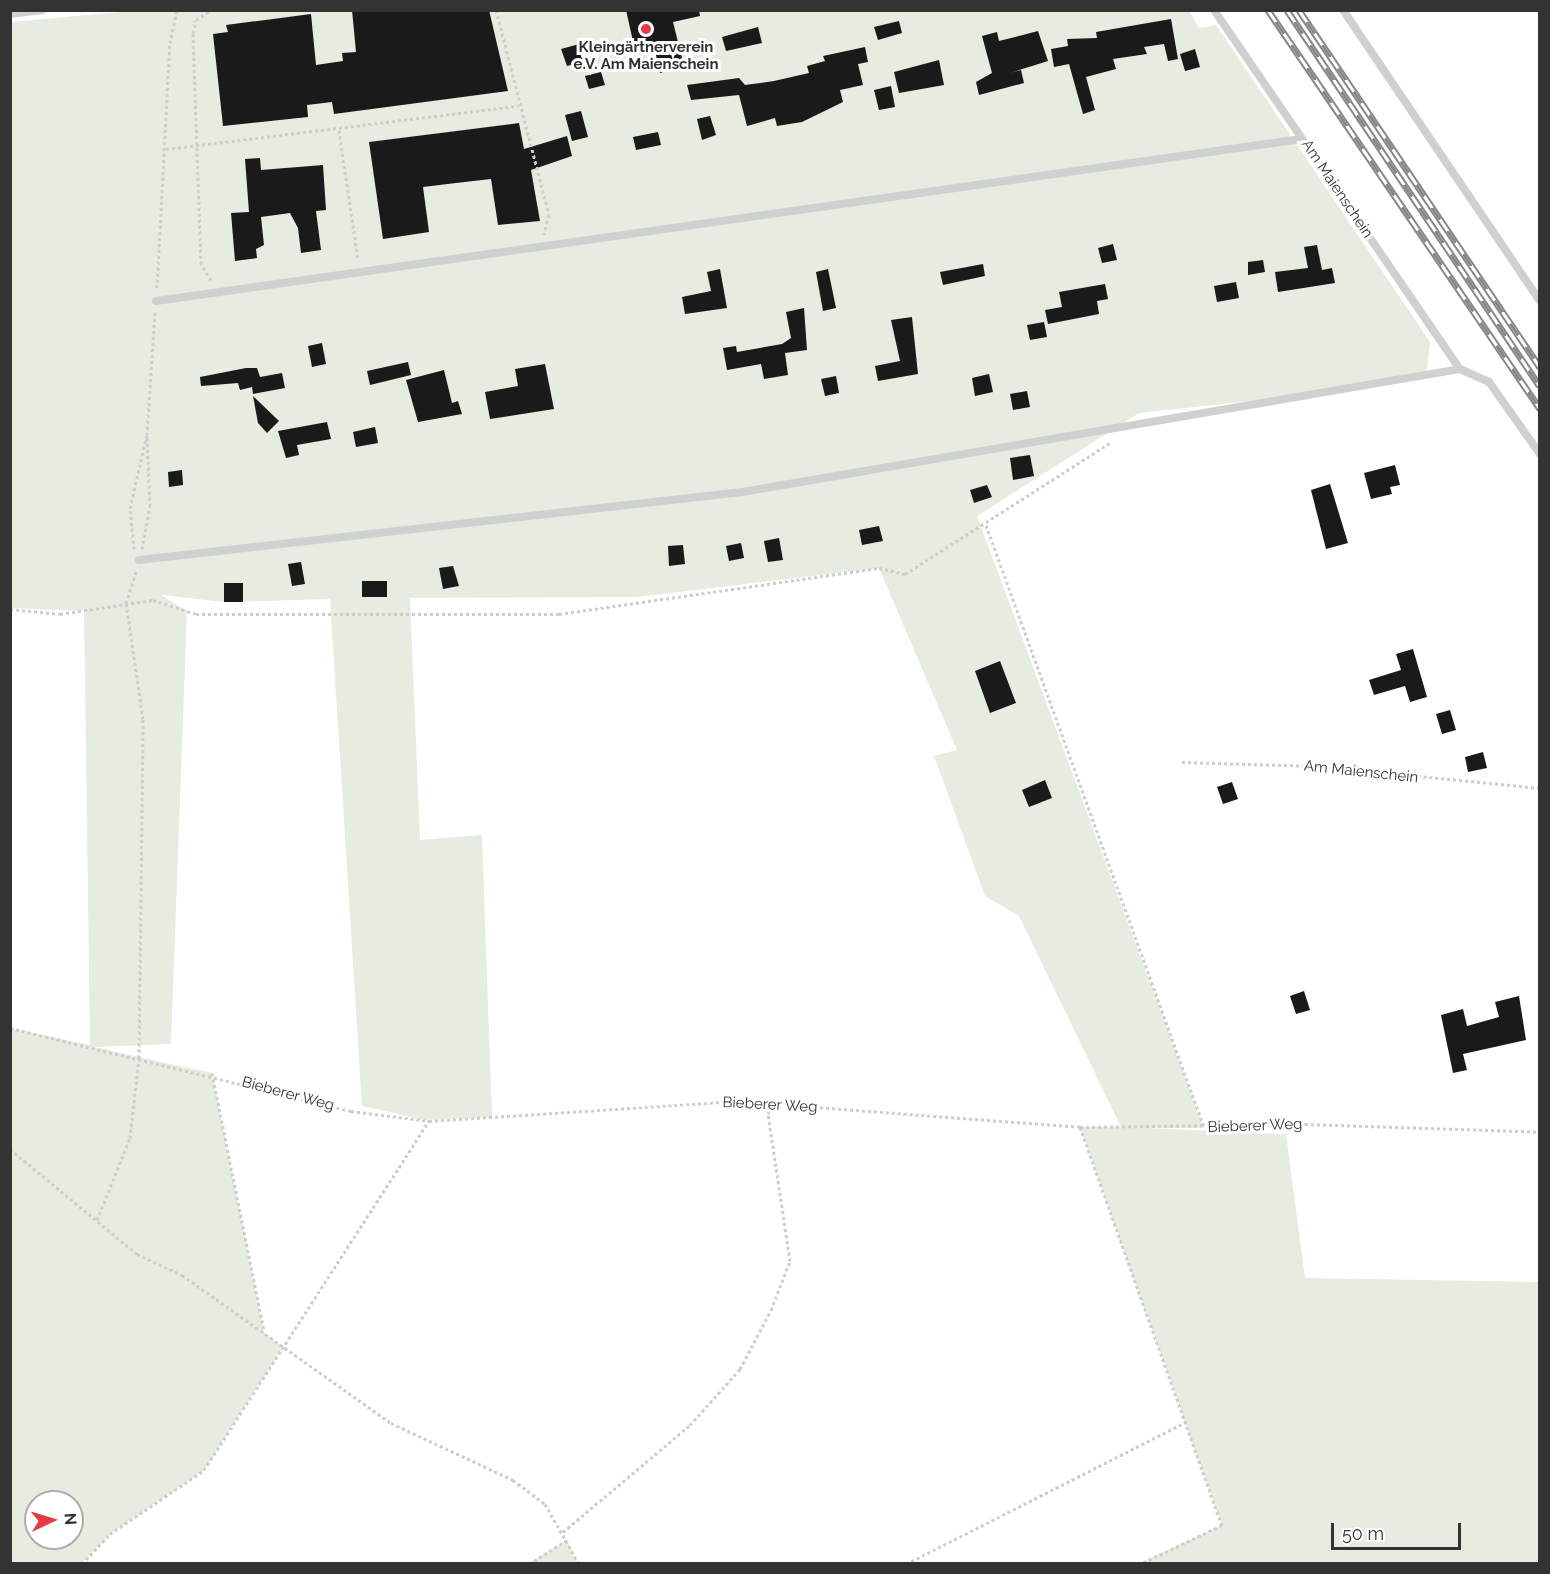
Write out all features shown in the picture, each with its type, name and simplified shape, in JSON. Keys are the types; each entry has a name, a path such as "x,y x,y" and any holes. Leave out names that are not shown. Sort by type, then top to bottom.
{"lane":[{"path":"10,14 43,10"},
{"name":"Am Maienschein","path":"1214,10 1460,369"},
{"path":"1343,10 1539,301"},
{"path":"156,301 1302,139"},
{"path":"137,559 742,492 1143,420 1460,369 1490,382 1539,454"}],"path":[{"path":"211,10 196,20 193,33 201,264 208,280 216,280"},
{"path":"496,10 549,215 547,231 534,236"},
{"path":"166,149 339,130 519,106"},
{"path":"339,130 358,261"},
{"path":"346,262 370,259"},
{"path":"137,559 148,538 147,435"},
{"path":"10,609 60,614 153,600 196,614 559,614 879,568 905,574 986,525 1114,440"},
{"path":"986,525 1204,1128"},
{"path":"97,1220 130,1137 140,1058 143,719 126,603"},
{"name":"Am Maienschein","path":"1182,762 1316,766 1539,788"},
{"name":"Bieberer Weg","path":"10,1028 212,1073 351,1111 429,1121 736,1101 1080,1127 1204,1128 1305,1124 1539,1132"},
{"path":"212,1073 264,1334"},
{"path":"562,1533 690,1425 740,1369 771,1310 790,1261 768,1114 772,1104"},
{"path":"82,1563 110,1534 204,1470 429,1121"},
{"path":"1080,1127 1222,1525 1140,1563"},
{"path":"10,1149 137,1254 182,1275 391,1423 513,1480 545,1504 579,1563"},
{"path":"906,1563 1186,1422"},
{"path":"529,1563 567,1540"}],"shaded area":[{"path":"142,10 1189,10 1199,28 1216,25 1430,342 1427,371 1279,398 1139,413 977,516 1204,1128 1146,1128 1286,1134 1305,1278 1539,1282 1539,1563 1140,1563 1222,1525 1080,1127 1121,1127 1019,916 985,896 934,756 957,750 879,568 637,597 410,598 420,840 482,835 492,1117 425,1120 362,1106 330,599 224,602 161,595 187,611 171,1044 94,1047 212,1073 264,1333 283,1347 204,1470 110,1534 82,1563 11,1563 11,1028 90,1045 84,611 11,608 11,22"},
{"path":"567,1540 577,1563 529,1563"}],"building":[{"path":"352,10 489,10 508,91 334,114 332,102 307,105 308,117 223,126 213,34 228,32 226,25 311,14 316,65 343,61 342,53 356,52"},
{"path":"626,10 699,10 700,16 673,22 684,66 660,73 655,51 636,55"},
{"path":"1171,19 1178,59 1168,61 1164,44 1144,47 1147,54 1113,59 1116,69 1086,77 1095,110 1083,114 1069,64 1054,67 1051,49 1068,46 1067,39 1097,38 1096,32"},
{"path":"899,21 902,33 878,40 874,27"},
{"path":"758,27 762,43 726,51 722,37"},
{"path":"1038,31 1048,61 1010,73 1021,70 1024,83 979,95 976,82 992,73 982,36 997,32 999,41"},
{"path":"583,43 588,60 567,66 561,49"},
{"path":"865,47 868,62 858,64 863,85 840,90 843,102 802,122 777,126 775,118 747,126 739,95 691,100 687,85 739,78 745,85 774,81 809,73 807,66 825,61 823,56"},
{"path":"1195,49 1200,67 1185,71 1180,54"},
{"path":"939,60 944,85 899,93 894,72"},
{"path":"601,72 605,85 589,89 585,76"},
{"path":"891,86 895,107 879,110 874,90"},
{"path":"581,111 588,137 572,141 565,115"},
{"path":"710,116 716,135 702,140 697,119"},
{"path":"519,123 524,149 567,136 572,156 531,170 540,221 498,225 491,179 456,183 423,187 429,232 383,239 369,142"},
{"path":"658,132 661,145 636,150 633,137"},
{"path":"260,158 261,170 323,165 326,210 316,211 321,250 301,253 298,228 290,213 261,217 264,245 256,249 257,258 235,261 231,213 249,212 245,159"},
{"path":"1113,244 1117,260 1102,263 1098,248"},
{"path":"1317,245 1322,270 1332,268 1335,283 1278,292 1275,272 1308,268 1304,247"},
{"path":"1263,260 1265,272 1248,275 1248,262"},
{"path":"983,264 985,276 943,285 940,272"},
{"path":"720,269 727,308 685,314 682,297 711,291 707,272"},
{"path":"828,269 836,308 823,311 816,272"},
{"path":"1236,282 1239,298 1217,302 1214,286"},
{"path":"1105,284 1108,299 1097,301 1099,314 1048,324 1045,310 1062,307 1059,292"},
{"path":"804,308 807,350 785,353 788,375 764,379 761,364 727,370 723,348 736,346 737,352 782,344 791,338 786,312"},
{"path":"912,317 918,374 878,381 875,366 900,361 891,320"},
{"path":"1044,322 1047,337 1030,340 1027,325"},
{"path":"322,343 326,364 312,367 308,346"},
{"path":"408,362 411,375 370,385 367,371"},
{"path":"545,364 554,409 490,419 485,392 518,386 515,369"},
{"path":"257,368 260,377 282,373 285,388 253,394 252,387 240,390 238,383 201,386 200,377"},
{"path":"444,370 452,403 458,401 462,414 418,422 406,380"},
{"path":"989,374 993,392 975,396 972,378"},
{"path":"836,376 839,393 825,396 821,379"},
{"path":"1027,391 1030,407 1013,410 1010,394"},
{"path":"253,396 279,421 267,433 258,423"},
{"path":"327,422 331,439 297,445 299,455 286,458 278,431"},
{"path":"375,427 378,443 356,447 353,432"},
{"path":"1030,455 1034,476 1013,480 1010,458"},
{"path":"1395,465 1400,485 1390,487 1392,494 1371,499 1364,473"},
{"path":"182,470 183,485 169,487 168,472"},
{"path":"1330,484 1348,543 1326,549 1311,490"},
{"path":"987,485 992,497 974,503 970,490"},
{"path":"879,526 883,541 862,545 859,530"},
{"path":"779,538 783,560 768,562 764,541"},
{"path":"741,543 744,558 729,561 726,546"},
{"path":"683,545 685,564 669,566 668,546"},
{"path":"301,562 305,584 292,586 288,564"},
{"path":"453,566 459,586 443,589 439,568"},
{"path":"362,581 387,581 387,597 362,597"},
{"path":"224,583 243,583 243,602 224,602"},
{"path":"1413,649 1427,697 1410,702 1405,686 1374,695 1369,680 1401,670 1396,654"},
{"path":"1000,661 1016,703 990,713 975,671"},
{"path":"1450,710 1456,730 1442,734 1436,714"},
{"path":"1483,752 1487,768 1468,772 1465,757"},
{"path":"1045,780 1052,798 1029,807 1022,790"},
{"path":"1232,782 1238,799 1223,804 1217,787"},
{"path":"1304,991 1310,1010 1296,1014 1290,996"},
{"path":"1519,996 1526,1040 1463,1054 1467,1070 1453,1073 1441,1015 1463,1009 1467,1026 1499,1017 1495,1002"}],"railway":[{"path":"1268,10 1540,409"},
{"path":"1287,10 1540,386"},
{"path":"1299,10 1540,367"}],"place":[{"name":"Kleingärtnerverein e.V. Am Maienschein","path":"646,29"}]}
